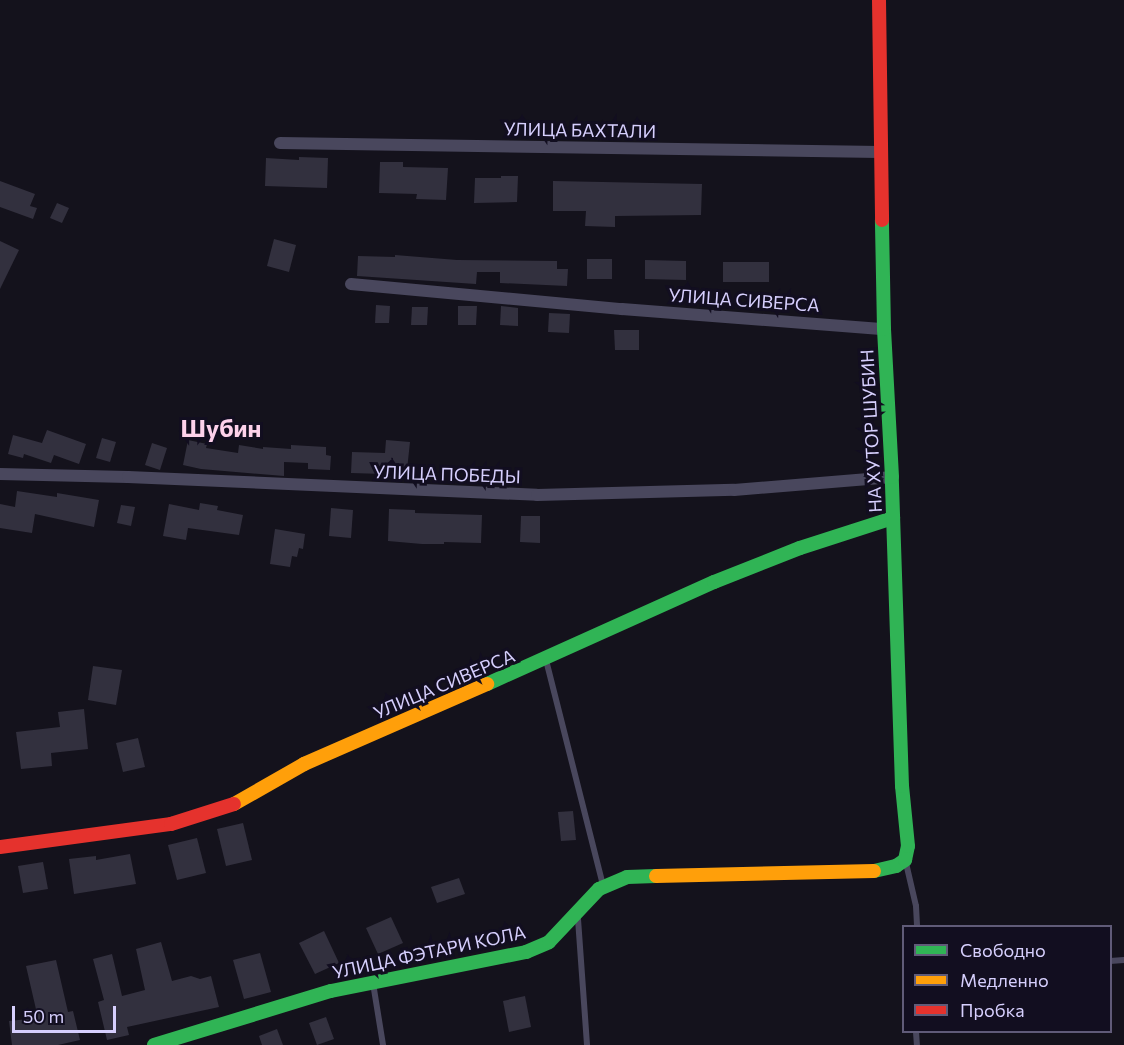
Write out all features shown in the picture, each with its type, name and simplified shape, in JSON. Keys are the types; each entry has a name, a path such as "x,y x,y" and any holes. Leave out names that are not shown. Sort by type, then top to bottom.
{"street":[{"name":"НА ХУТОР ШУБИН","path":"879,0 884,329 892,477 902,786 908,846 904,860"},
{"name":"УЛИЦА БАХТАЛИ","path":"280,143 880,152"},
{"name":"УЛИЦА СИВЕРСА","path":"351,284 622,309 884,329"},
{"name":"УЛИЦА ПОБЕДЫ","path":"0,474 128,477 537,495 734,490 892,477"},
{"name":"УЛИЦА СИВЕРСА","path":"0,847 171,824 229,807 304,764 546,659 620,623 763,562 893,518"},
{"name":"УЛИЦА ФЭТАРИ КОЛА","path":"159,1044 331,991 526,952 549,942 566,927 587,899 604,886 627,877 876,871 896,866 904,860"}],"lane":[{"path":"546,659 604,886"},
{"path":"904,860 912,884 917,925"},
{"path":"577,912 587,1045"},
{"path":"373,983 383,1045"},
{"path":"581,1045 587,1028"}],"building":[{"path":"299,157 328,158 327,188 265,186 266,158 299,160"},
{"path":"380,162 403,162 403,167 448,168 446,200 416,199 417,194 379,193"},
{"path":"501,176 518,176 517,202 474,203 475,178 501,178"},
{"path":"0,181 35,194 30,206 37,208 33,219 0,207"},
{"path":"553,181 702,184 701,215 615,216 615,227 585,226 586,211 553,211"},
{"path":"57,203 69,208 62,223 50,218"},
{"path":"274,239 296,245 289,272 267,266"},
{"path":"0,241 19,250 0,289"},
{"path":"395,255 457,260 557,261 557,269 568,269 567,286 500,283 500,272 477,272 476,284 357,276 358,256 395,257"},
{"path":"587,259 612,259 612,279 587,279"},
{"path":"645,260 686,261 686,280 645,279"},
{"path":"723,262 769,262 769,282 723,282"},
{"path":"376,305 390,306 389,323 375,323"},
{"path":"458,306 477,306 476,325 458,325"},
{"path":"501,306 518,308 518,326 500,325"},
{"path":"412,307 428,307 427,325 411,325"},
{"path":"549,313 570,314 569,333 548,332"},
{"path":"614,330 639,330 639,350 615,350"},
{"path":"47,430 86,444 79,464 54,455 51,463 24,454 23,458 8,454 13,435 42,443"},
{"path":"102,438 116,442 110,462 96,458"},
{"path":"188,440 207,444 206,448 238,453 239,445 263,449 263,447 291,449 291,445 326,447 326,455 331,456 330,470 308,469 308,463 284,462 284,476 201,469 183,465"},
{"path":"386,440 410,442 406,479 383,477 383,474 351,473 352,452 385,453"},
{"path":"152,443 167,448 160,470 145,465"},
{"path":"17,491 57,497 57,493 99,500 94,527 35,514 32,533 0,528 0,504 15,507"},
{"path":"200,503 218,506 217,510 243,515 239,535 188,528 186,540 163,536 169,504 199,510"},
{"path":"121,505 135,507 131,526 117,523"},
{"path":"331,508 353,510 351,538 329,536"},
{"path":"389,509 415,510 415,513 482,515 481,543 422,544 388,541"},
{"path":"521,516 540,516 540,543 520,542"},
{"path":"275,529 305,534 303,549 299,548 297,557 292,556 290,567 270,564"},
{"path":"93,666 122,670 116,705 88,700"},
{"path":"84,709 88,749 51,753 52,766 21,769 16,732 60,727 58,712"},
{"path":"138,738 145,767 123,772 116,743"},
{"path":"573,811 576,840 561,841 558,812"},
{"path":"243,823 252,860 226,866 217,829"},
{"path":"197,838 206,873 177,880 168,845"},
{"path":"130,854 136,884 74,894 69,859 96,856 96,860"},
{"path":"43,862 48,889 23,893 18,866"},
{"path":"459,878 465,894 437,903 431,887"},
{"path":"391,917 403,943 378,954 366,928"},
{"path":"324,931 339,963 315,974 299,943"},
{"path":"161,942 172,981 191,976 200,979 211,976 219,1007 127,1027 129,1035 107,1040 98,1002 104,1000 93,959 112,954 122,996 145,990 136,949"},
{"path":"260,953 271,992 244,999 233,960"},
{"path":"56,960 68,1012 73,1011 80,1040 58,1045 12,1045 9,1021 38,1018 26,966"},
{"path":"525,996 531,1027 509,1032 503,1001"},
{"path":"326,1017 334,1039 317,1045 309,1023"},
{"path":"277,1029 283,1045 262,1045 259,1036"}],"traffic: fast":[{"path":"874,871 896,866 905,860 908,846 902,786 892,477 884,329 882,220"},
{"path":"487,684 714,582 800,548 893,518"},
{"path":"154,1045 331,991 526,952 549,942 599,889 627,877 656,876"}],"traffic: slow":[{"path":"234,804 304,764 487,684"},
{"path":"656,876 874,871"}],"traffic: jam":[{"path":"879,0 882,220"},
{"path":"0,847 171,824 234,804"}],"district":[{"name":"Шубин","path":"221,428"}]}
